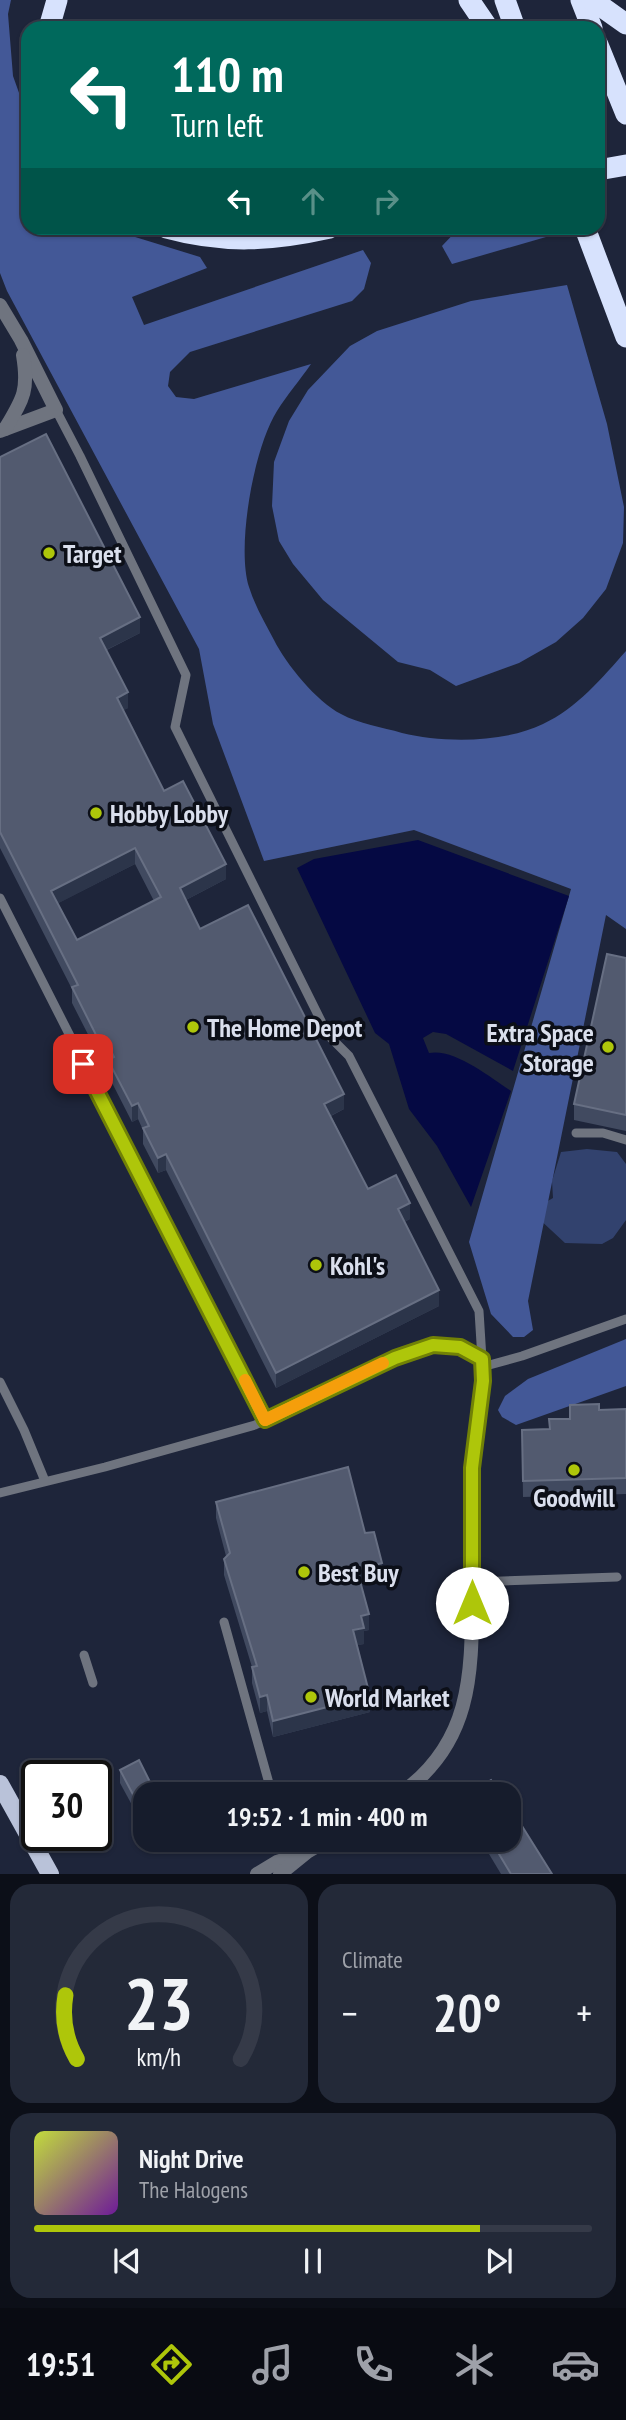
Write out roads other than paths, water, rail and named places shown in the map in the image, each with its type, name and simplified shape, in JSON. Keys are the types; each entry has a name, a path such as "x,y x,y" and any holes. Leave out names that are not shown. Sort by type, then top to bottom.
{"highway":[{"path":"51,21 57,0"},
{"path":"469,0 483,21"},
{"path":"505,0 512,21"},
{"path":"581,0 589,21"},
{"path":"592,0 626,24"},
{"path":"605,62 626,114"},
{"path":"605,169 626,165"},
{"path":"200,235 264,239 288,235"},
{"path":"586,235 626,337"}],"main road":[{"path":"0,1784 50,1874"}],"street":[{"path":"0,305 21,340 56,411 3,430"},
{"path":"3,430 24,395 27,378 21,340"},
{"path":"414,1782 427,1771 443,1750 459,1720 471,1675 472,1468 483,1381 482,1363"},
{"path":"257,1874 277,1862 307,1852"},
{"path":"280,1874 307,1852"}],"lane":[{"path":"56,411 186,675 175,727 328,1035 349,1056 479,1311 482,1363"},
{"path":"0,898 265,1420"},
{"path":"576,1133 603,1133 626,1140"},
{"path":"0,1493 186,1446 265,1420 395,1358 433,1345 460,1347 482,1363 522,1356 626,1319"},
{"path":"0,1382 24,1430 45,1482"},
{"path":"472,1582 617,1577"},
{"path":"224,1622 269,1782"},
{"path":"84,1655 93,1683"}],"place":[{"name":"Target","path":"49,553"},
{"name":"Hobby Lobby","path":"96,813"},
{"name":"The Home Depot","path":"193,1027"},
{"name":"Extra Space Storage","path":"608,1047"},
{"name":"Kohl's","path":"316,1265"},
{"name":"Goodwill","path":"574,1470"},
{"name":"Best Buy","path":"304,1572"},
{"name":"World Market","path":"311,1697"}]}
